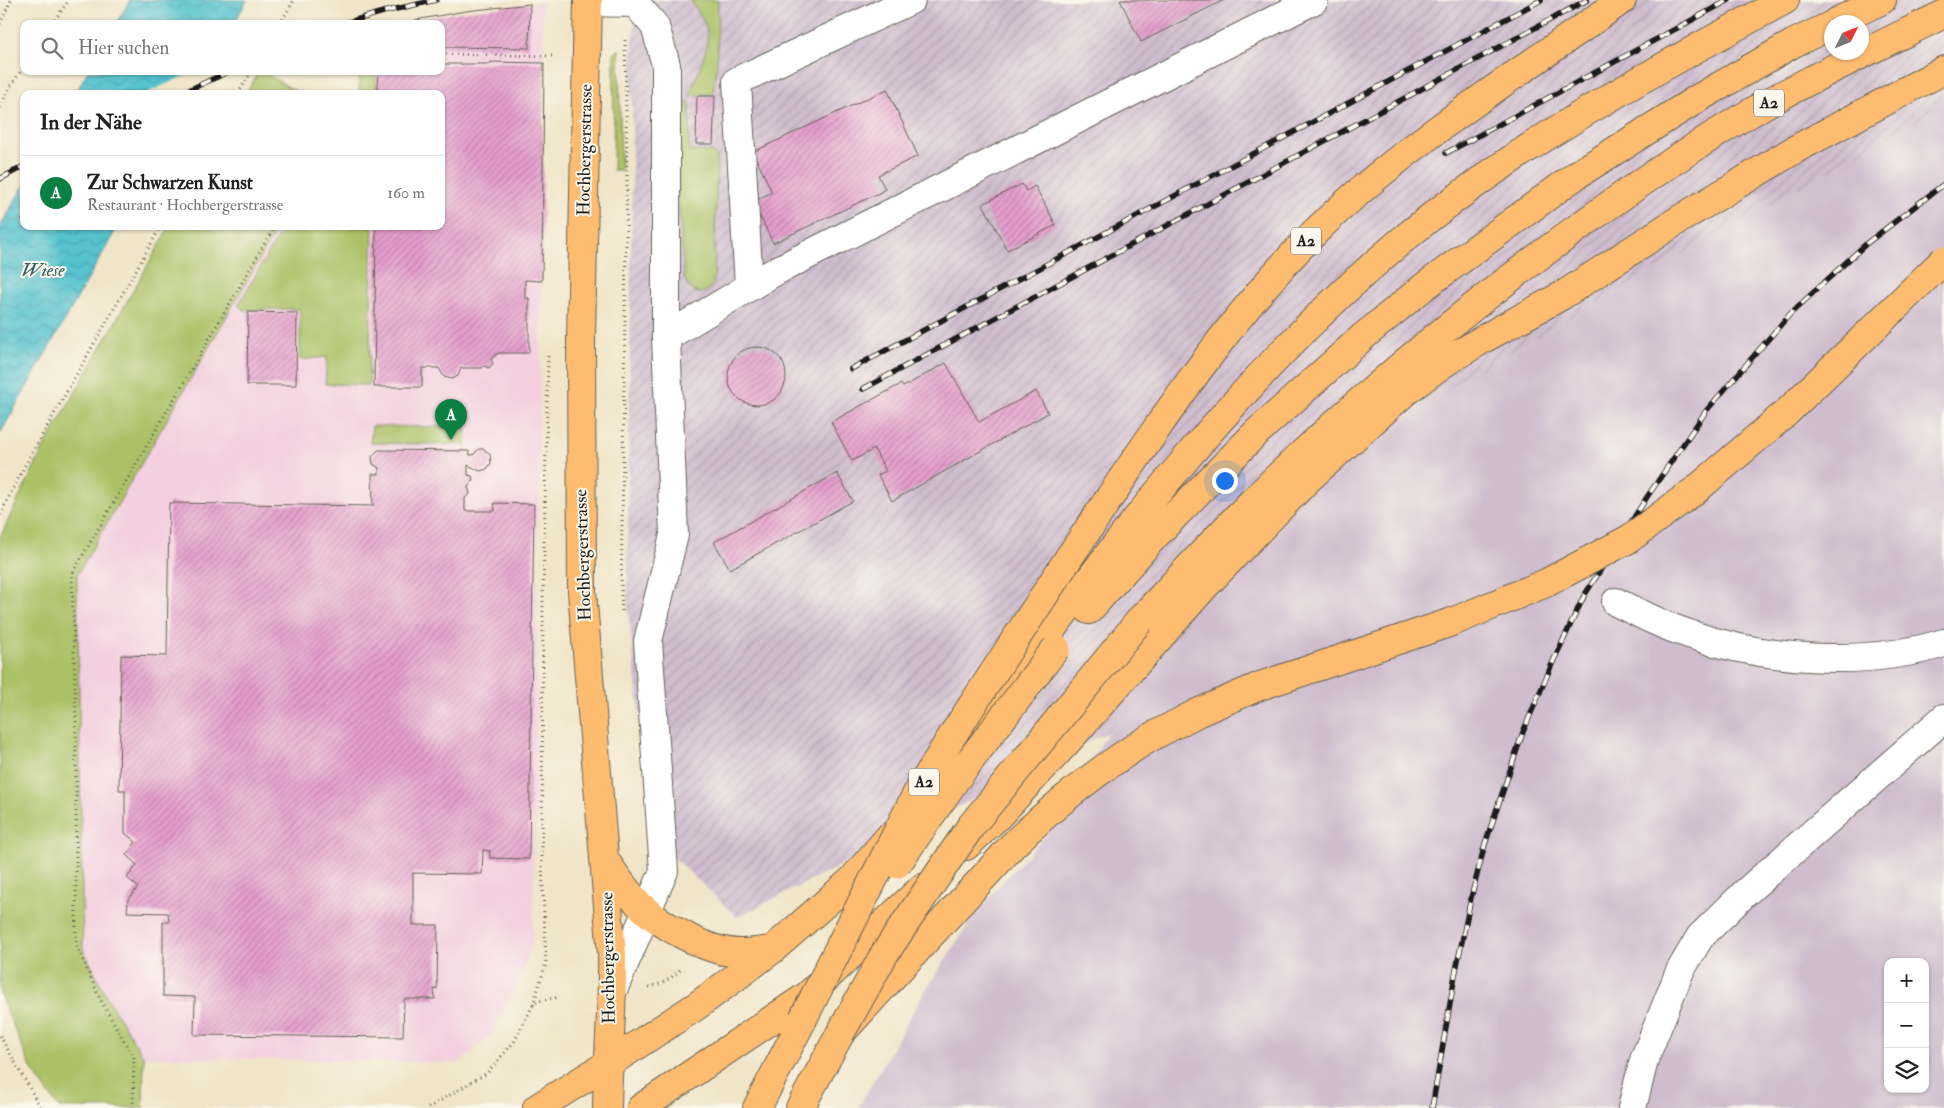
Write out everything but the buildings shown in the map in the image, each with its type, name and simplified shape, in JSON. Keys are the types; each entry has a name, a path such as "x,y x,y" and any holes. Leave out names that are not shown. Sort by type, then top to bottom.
{"main road":[{"name":"A2","path":"757,1108 916,795 1008,650 1133,464 1214,351 1297,251 1342,208 1386,170 1454,119 1622,0"},
{"path":"538,1108 698,1005 772,950 852,880 941,775 1163,487 1250,387 1327,309 1401,242 1466,190 1525,150 1616,93 1785,0"},
{"path":"1851,15 1882,0"},
{"name":"Hochbergerstrasse","path":"588,1 581,338 582,592 605,860 612,990 607,1108"},
{"name":"A2","path":"800,1108 885,953 971,826 1140,620 1241,512 1333,425 1449,326 1499,286 1612,202 1686,152 1762,106 1944,14"},
{"name":"A2","path":"803,1019 855,930 908,847 1000,720 1056,648 1106,590 1207,481 1256,433 1365,335 1425,286 1578,174 1697,99 1794,43 1824,29"},
{"path":"642,1108 807,996 999,816 1206,586 1307,480 1379,414 1441,365 1484,338 1563,295 1680,219 1794,150 1944,70"},
{"path":"840,1034 1012,845 1059,802 1100,769 1153,736 1227,700 1301,672 1452,622 1546,583 1629,540 1697,489 1786,413 1944,260"},
{"path":"605,860 622,885 646,912 663,925 699,944 720,951 743,953 772,950"}],"lane":[{"path":"749,287 737,82 911,0"},
{"path":"666,337 776,271 1314,0"},
{"path":"588,1 635,3 655,26 666,65 666,337 674,535 648,641 664,871 612,990"},
{"path":"1616,602 1653,620 1689,634 1754,651 1843,657 1890,654 1944,643"},
{"path":"1632,1108 1644,1060 1680,971 1700,937 1745,893 1944,718"}],"path":[{"path":"0,24 11,0"},
{"path":"55,20 69,0"},
{"path":"282,20 294,0"},
{"path":"622,614 620,595 627,177 625,3"},
{"path":"445,54 586,57"},
{"path":"0,108 20,72"},
{"path":"240,90 250,75"},
{"path":"0,515 24,467 159,230"},
{"path":"134,1108 134,1058 100,999 76,944 76,723 72,574 273,230"},
{"path":"428,1108 487,1072 514,1042 533,1005 546,964 542,864 542,628 548,348"},
{"path":"646,987 659,985 671,978 681,969 699,944"},
{"path":"533,1005 538,1001 560,997"},
{"path":"0,1036 41,1108"}],"shaded area":[{"path":"637,0 1944,0 1944,106 1387,423 1207,599 1108,732 737,917 653,838 627,599 632,52"},
{"path":"542,2 544,63 533,943 514,991 489,1037 459,1063 144,1057 109,1001 83,949 77,575 277,230 445,230 445,90 360,90 363,75 445,75 445,20 417,20 440,15"},
{"path":"1944,106 1944,1108 858,1108 925,991 969,923 998,887 1046,835 1108,732 1207,599 1387,423"}],"green space":[{"path":"690,0 718,0 717,63 713,94 689,95 707,43 706,27"},
{"path":"619,49 621,170 613,170 614,54"},
{"path":"257,75 268,75 294,90 248,90"},
{"path":"359,75 376,75 376,90 359,90"},
{"path":"687,102 690,102 689,151 713,152 717,157 714,282 710,288 701,293 693,291 686,283 684,277 679,211 679,145"},
{"path":"168,230 277,230 77,575 83,949 109,1001 144,1057 143,1108 59,1108 32,1070 0,995 0,537 43,449"},
{"path":"282,230 373,230 369,385 325,384 327,357 300,360 300,309 244,310 238,305"},
{"path":"372,426 466,427 466,445 370,443"}],"water":[{"path":"130,0 247,0 236,20 118,20"},
{"path":"86,75 205,75 196,90 77,90"},
{"name":"Wiese","path":"20,192 20,230 116,230 0,434 0,227"}],"pier":[{"path":"186,75 207,75 199,90 154,90"}],"railway":[{"path":"356,20 436,0"},
{"path":"851,369 1541,0"},
{"path":"863,389 1587,0"},
{"path":"1446,153 1729,0"},
{"path":"189,90 221,75"},
{"path":"0,179 20,168"},
{"path":"1432,1108 1455,975 1471,898 1485,844 1523,732 1584,596 1647,497 1706,411 1790,314 1867,243 1944,184"}],"place":[{"name":"Zur Schwarzen Kunst","path":"451,440"}]}
